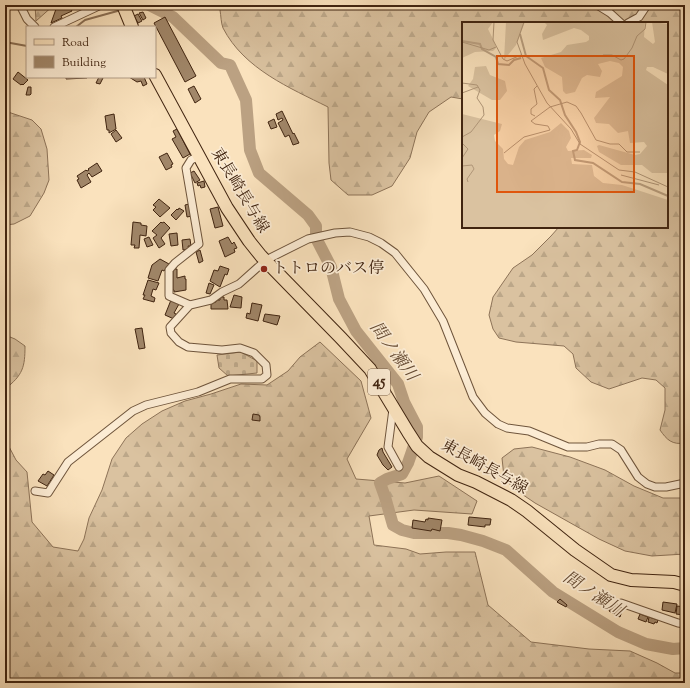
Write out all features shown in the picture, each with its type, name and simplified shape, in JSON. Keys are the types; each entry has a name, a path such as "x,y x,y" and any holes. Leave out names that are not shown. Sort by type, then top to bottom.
{"main road":[{"path":"123,5 132,26"},
{"name":"東長崎長与線","path":"156,77 234,219 249,241 370,369 418,446 429,457 458,475 476,482 511,500 575,550 612,575 631,580 674,582 685,585"}],"street":[{"path":"20,5 34,26"},
{"path":"56,26 101,5"},
{"path":"597,5 610,13 620,22"},
{"path":"630,22 639,17 647,5"},
{"path":"190,305 169,296 169,270 174,263 199,244 186,168 191,160 199,156"},
{"path":"35,491 48,493 68,462 133,411 146,405 198,392 230,379 262,379 267,374 266,365 254,353 240,348 222,350 188,347 179,342 171,333 170,327 190,305 211,300 222,292 239,284 266,260 308,240 335,233 350,232 369,237 395,253 424,289 443,321 473,397 485,413 498,424 507,428 529,432 568,447 587,447 599,444 612,444 621,450 638,477 647,484 654,487 666,487 685,483"},
{"path":"394,409 388,447 399,467"},
{"path":"621,603 678,623 685,624"}],"green space":[{"path":"35,5 54,5 36,21"},
{"path":"225,5 685,5 685,443 670,441 660,430 665,410 665,388 656,380 642,378 609,389 591,382 576,368 573,354 564,346 516,342 499,338 493,329 489,315 493,297 513,268 532,255 558,228 668,228 668,22 462,22 462,99 451,97 429,112 417,132 410,158 392,186 372,195 348,195 331,180 329,163 328,107 269,76 255,66 232,42 223,28 220,10"},
{"path":"5,111 32,120 41,129 47,149 49,180 44,193 30,216 14,224 5,225"},
{"path":"5,335 15,339 25,346 22,370 16,379 5,389"},
{"path":"320,342 361,381 371,418 347,459 356,479 405,483 439,476 477,501 472,514 414,510 369,516 374,545 406,549 420,554 475,552 488,605 531,642 589,649 630,651 675,673 685,673 685,683 5,683 5,439 16,460 27,472 32,522 53,547 78,551 84,539 89,518 102,490 112,459 126,438 142,424 162,411 185,401 241,384 267,385 288,371 300,357"},
{"path":"241,352 257,361 257,373 228,376 219,368 217,355"},
{"path":"532,447 570,457 605,470 634,486 663,498 685,498 685,554 652,556 625,551 599,539 535,503 513,488 504,477 502,458 514,449"}],"building":[{"path":"69,5 72,11 51,23 56,9"},
{"path":"143,12 146,18 143,20 139,13"},
{"path":"138,14 142,21 138,23 134,16"},
{"path":"165,17 196,76 185,82 154,23"},
{"path":"18,72 28,80 23,85 13,79"},
{"path":"66,78 87,78 66,79"},
{"path":"98,78 103,78 100,84 96,83"},
{"path":"131,78 144,78 147,84 143,86 141,81 137,82"},
{"path":"194,86 201,99 195,103 188,89"},
{"path":"28,87 31,87 31,94 26,95"},
{"path":"282,111 299,143 293,145 289,135 285,137 278,123 283,120 282,118 278,120 276,114"},
{"path":"114,114 116,129 109,133 109,130 107,130 105,116"},
{"path":"274,119 277,127 271,129 268,122"},
{"path":"177,129 190,154 183,158 172,139 176,137 173,131"},
{"path":"116,130 122,138 116,142 111,134"},
{"path":"167,153 173,164 171,165 172,167 166,170 159,157"},
{"path":"97,163 102,171 92,177 89,173 87,175 91,182 81,188 77,180 79,179 77,176 86,170 89,170 88,169"},
{"path":"194,171 200,180 195,183 190,173"},
{"path":"204,181 205,187 201,188 200,185 198,186 197,183"},
{"path":"159,199 170,208 160,217 153,210 156,207 153,205"},
{"path":"189,204 192,216 187,217 185,205"},
{"path":"218,207 223,226 215,228 210,209"},
{"path":"179,208 184,211 176,220 171,215"},
{"path":"133,222 141,223 141,225 147,226 146,236 140,235 139,248 134,248 135,245 131,245"},
{"path":"161,222 164,222 170,228 161,238 165,244 159,248 153,238 157,235 152,231"},
{"path":"177,233 178,245 171,246 169,234"},
{"path":"149,237 153,245 147,247 144,239"},
{"path":"228,237 232,244 234,242 237,248 234,249 235,252 225,257 219,241"},
{"path":"190,239 191,246 188,246 189,249 183,250 182,240"},
{"path":"200,250 203,261 199,263 196,252"},
{"path":"160,259 169,264 164,271 162,270 158,281 148,278 152,265"},
{"path":"220,266 229,269 227,275 225,274 220,287 210,281 214,270 218,271"},
{"path":"173,269 177,269 177,278 185,276 186,290 174,292"},
{"path":"148,280 159,283 156,290 153,289 151,296 155,298 154,302 143,299"},
{"path":"209,283 214,285 210,294 206,293"},
{"path":"234,295 242,297 241,308 230,307"},
{"path":"220,297 224,297 224,300 227,300 228,309 211,309 211,302 220,300"},
{"path":"171,300 179,304 174,313 176,314 174,319 165,315"},
{"path":"252,303 262,305 258,321 246,318 247,313 250,314"},
{"path":"265,314 280,316 277,325 263,321"},
{"path":"142,328 145,348 139,349 135,329"},
{"path":"253,414 259,415 260,421 252,420"},
{"path":"382,448 392,467 388,470 377,455 379,450"},
{"path":"48,471 54,475 47,486 38,481 43,474 45,475"},
{"path":"469,517 491,519 490,525 485,525 485,527 468,525"},
{"path":"428,518 442,520 440,531 412,528 413,520 425,522"},
{"path":"560,599 567,605 566,607 557,602"},
{"path":"663,602 677,604 675,613 662,610"},
{"path":"612,605 623,608 620,617 609,611"},
{"path":"677,606 685,607 685,619 683,619 684,615 676,614"},
{"path":"640,614 648,617 646,622 638,619"},
{"path":"649,617 658,620 657,623 655,622 654,624 648,622"}],"waterway":[{"path":"129,7 136,5"},
{"name":"間ノ瀬川","path":"149,5 173,17 221,63 230,65 246,100 250,150 259,173 308,215 316,226 316,238 331,267 339,299 356,331 398,384 404,402 417,427 417,437 408,463 402,474 380,483 393,525 402,530 414,533 448,533 461,535 483,541 506,550 553,592 618,632 646,644 673,649 685,648"},
{"path":"77,26 85,20 121,10"},
{"path":"5,42 26,46"}],"place":[{"name":"トトロのバス停","path":"264,269"}]}
